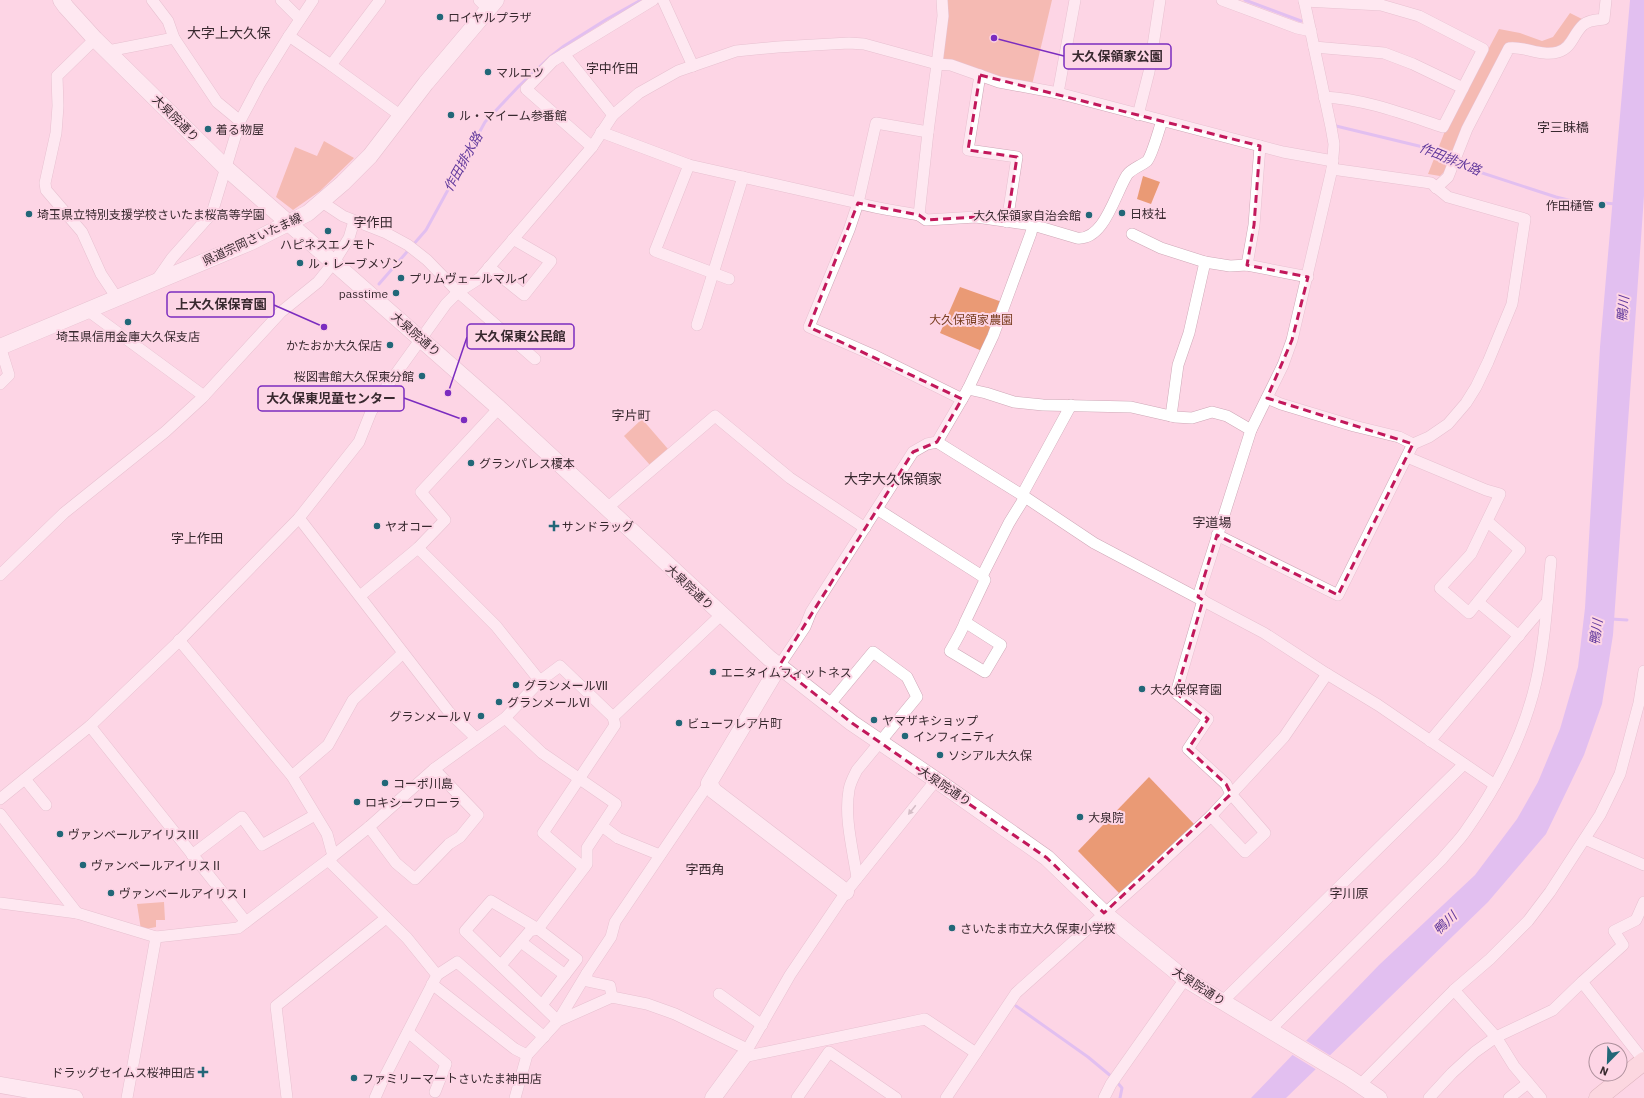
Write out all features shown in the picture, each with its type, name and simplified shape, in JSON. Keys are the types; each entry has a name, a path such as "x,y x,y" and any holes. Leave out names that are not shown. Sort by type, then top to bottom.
{"main road":[{"path":"1598,1098 1644,1061"}],"street":[{"name":"大泉院通り","path":"61,0 96,39 226,168 499,408 721,615 779,666 880,742 1047,858 1104,913 1185,979 1354,1081 1379,1098"},
{"path":"152,0 168,21 174,38 217,102 240,121"},
{"path":"281,0 300,19"},
{"path":"156,282 172,258 212,213 240,121 260,83 288,36 313,0"},
{"path":"331,65 380,0"},
{"path":"592,147 526,89 553,61 653,0"},
{"path":"663,0 693,66"},
{"path":"919,215 928,132 938,64 943,16 942,0"},
{"path":"1058,93 1075,0"},
{"path":"1138,115 1149,72 1160,0"},
{"path":"1222,0 1297,28 1311,31"},
{"path":"1211,816 1245,852 1265,833 1231,794 1226,784 1188,749 1208,719 1176,693 1217,535 1251,430 1283,365 1292,340 1308,277 1332,165 1334,144 1324,97 1311,31 1304,0 1381,5 1419,16 1483,49 1443,127 1383,107 1343,98 1324,97"},
{"path":"1436,188 1448,177 1467,129 1509,48 1520,47 1548,54 1559,52 1568,48 1584,24 1593,20 1604,20 1606,0"},
{"name":"県道宗岡さいたま線","path":"0,346 251,242 308,213 322,202 370,156 487,3"},
{"path":"288,36 401,116"},
{"path":"108,51 174,38"},
{"path":"96,39 57,76 58,106 56,133 44,183 46,190 82,232 101,274 117,298"},
{"path":"0,799 90,726 179,640 299,518 359,442 371,412 378,400 446,304 458,292 480,278 592,147 613,115 639,93 678,71 736,51 778,47 864,44 938,64 951,65 999,82 1058,93 1332,165 1431,183 1448,197 1525,219 1512,304 1476,387 1466,403 1448,424 1429,437 1413,444 1338,595 1217,535"},
{"path":"1314,47 1384,53 1463,88"},
{"path":"564,54 613,115"},
{"path":"980,75 968,150 1017,158 1007,222"},
{"path":"601,132 689,165 858,203 874,208 889,209 919,215 926,220 976,217 1032,225 1077,238 1082,238 1091,235 1105,220 1128,173 1148,160 1162,121"},
{"path":"928,132 876,123 858,203 849,230 809,327 965,394 986,393 1014,402 1043,405 1132,407 1170,416 1192,418 1212,412 1227,416 1251,430"},
{"path":"1247,265 1254,225 1260,146"},
{"path":"689,165 655,251 729,279"},
{"path":"697,325 744,177"},
{"path":"322,202 343,216 386,233 412,248 427,260 458,292 535,359"},
{"path":"0,575 64,514 165,432 204,396 281,312 318,282 334,262 349,238 354,221"},
{"path":"937,442 965,394 993,336 1031,233 1032,225"},
{"path":"1132,234 1161,248 1204,262 1230,266 1247,265 1308,277"},
{"path":"489,267 524,295 552,261 513,239"},
{"path":"1170,416 1178,365 1189,333 1204,262"},
{"path":"87,310 204,396"},
{"path":"0,346 9,375 0,384"},
{"path":"1267,398 1281,404 1354,426 1399,437 1413,444"},
{"path":"982,576 1070,405"},
{"path":"360,596 418,548 445,520 421,492 499,408"},
{"path":"606,509 714,416 790,478 865,528"},
{"path":"515,1098 527,1054 558,1021 611,937 615,922 709,782 779,666 805,627 812,612 913,452 927,444 937,442 1024,496 1094,543 1264,633 1378,705 1495,785"},
{"path":"1407,457 1486,490 1500,494 1471,554 1440,588 1469,613 1520,550 1487,521"},
{"path":"877,509 982,576 985,580 984,586 965,622 950,651 985,672 1001,645 965,622"},
{"path":"299,518 449,712 476,738"},
{"path":"418,548 496,626 540,681"},
{"path":"1275,1033 1442,859 1467,830 1495,785 1514,748 1536,682 1545,634 1551,562"},
{"path":"1478,602 1518,636"},
{"path":"1430,740 1547,602"},
{"path":"613,717 721,615"},
{"path":"179,640 292,776 327,834 331,858 386,918 407,938 434,979 515,1049 527,1054"},
{"path":"829,705 873,652 907,677 917,697 857,770 848,790 848,817 857,878"},
{"path":"292,776 328,745 353,700 403,653"},
{"path":"0,903 77,913 156,937 238,928 331,858 369,827 434,769 504,718 540,681 560,666 613,717 615,725 543,833 584,868"},
{"path":"1354,1081 1490,959 1528,921 1550,892 1600,816 1620,774 1638,704 1644,671"},
{"path":"946,1098 1016,994 1211,816 1284,737 1327,674"},
{"path":"501,965 530,931 538,929 587,864 586,848 616,804 542,753 504,718"},
{"path":"90,726 246,922"},
{"path":"1222,1002 1464,764"},
{"path":"369,827 396,863 415,879 449,844 460,837 478,815 434,769"},
{"path":"25,779 46,804"},
{"path":"713,1098 745,1053 794,969 846,892 936,780"},
{"path":"709,782 714,791 846,892"},
{"path":"0,814 77,913"},
{"path":"192,855 242,818 262,846 315,815"},
{"path":"602,826 618,838 660,855"},
{"path":"1585,839 1644,865"},
{"path":"542,1006 577,959 538,929 491,901 465,932 501,965 542,1006 558,1021"},
{"path":"1430,1098 1463,1062 1496,1037 1554,1010 1622,945 1614,931 1636,920 1644,902"},
{"path":"287,1098 276,1006 386,918"},
{"path":"127,1098 156,937"},
{"path":"521,942 565,975"},
{"path":"375,1098 434,979 457,962 544,1037"},
{"path":"587,973 587,981 610,986 612,998"},
{"path":"1104,1098 1111,1084 1185,979"},
{"path":"1582,982 1644,1061"},
{"path":"1454,990 1496,1037 1514,1066 1541,1098"},
{"path":"719,994 762,1025"},
{"path":"558,1021 612,998 647,1004 675,1014 745,1053 925,1019 976,1053"},
{"path":"408,1032 446,1064 435,1092"},
{"path":"797,1098 829,1052 896,1098"},
{"path":"1509,1098 1528,1083"},
{"path":"0,1085 75,1098"}],"highlighted area":[{"path":"980,75 1260,146 1254,225 1247,265 1308,277 1292,340 1267,398 1413,444 1338,595 1217,535 1198,597 1203,600 1176,693 1208,719 1188,749 1226,784 1231,794 1104,913 1047,858 852,723 779,666 913,452 937,442 962,399 809,327 858,203 919,215 926,220 976,217 1007,222 1017,157 968,150"}],"green space":[{"path":"947,0 1052,0 1032,85 999,78 942,60"},
{"path":"1570,13 1582,19 1561,45 1554,50 1513,43 1446,170 1440,176 1428,174 1445,131 1499,29 1520,33 1542,41 1553,37"},
{"path":"324,141 354,158 320,191 293,210 276,197 295,147 317,156"},
{"path":"1143,176 1160,182 1151,204 1137,199"},
{"name":"大久保領家農園","path":"960,287 1002,302 982,351 940,333"},
{"path":"642,419 668,449 650,465 624,436"},
{"path":"1149,777 1194,824 1120,894 1078,851"},
{"path":"164,902 165,920 156,920 156,927 141,930 137,904"}],"water":[{"name":"鴨川","path":"1630,0 1644,0 1644,196 1613,635 1602,704 1584,755 1546,834 1488,902 1286,1098 1251,1098 1379,965 1475,875 1517,819 1538,782 1560,729 1578,667 1585,608 1600,347"}],"pier":[{"path":"1305,1040 1331,1056 1317,1070 1291,1054"}],"waterway":[{"name":"作田排水路","path":"379,284 426,230 485,122 519,86 564,46 641,0"},
{"name":"作田排水路","path":"1245,0 1301,21"},
{"name":"作田排水路","path":"1336,126 1423,147 1461,166 1556,197 1572,201 1586,202"},
{"name":"作田排水路","path":"1604,203 1616,204"},
{"name":"鴨川","path":"1611,619 1627,620"},
{"path":"1016,1006 1088,1057 1112,1077"},
{"path":"1116,1081 1122,1088 1120,1098"}],"place":[{"name":"ロイヤルプラザ","path":"440,17"},
{"name":"大久保領家公園","path":"994,38"},
{"name":"マルエツ","path":"488,72"},
{"name":"ル・マイーム参番館","path":"451,115"},
{"name":"着る物屋","path":"208,129"},
{"name":"作田樋管","path":"1602,205"},
{"name":"日枝社","path":"1122,213"},
{"name":"埼玉県立特別支援学校さいたま桜高等学園","path":"29,214"},
{"name":"大久保領家自治会館","path":"1089,215"},
{"name":"ハピネスエノモト","path":"328,231"},
{"name":"ル・レーブメゾン","path":"300,263"},
{"name":"プリムヴェールマルイ","path":"401,278"},
{"name":"passtime","path":"396,293"},
{"name":"埼玉県信用金庫大久保支店","path":"128,322"},
{"name":"上大久保保育園","path":"324,327"},
{"name":"かたおか大久保店","path":"390,345"},
{"name":"桜図書館大久保東分館","path":"422,376"},
{"name":"大久保東公民館","path":"448,393"},
{"name":"大久保東児童センター","path":"464,420"},
{"name":"グランパレス榎本","path":"471,463"},
{"name":"ヤオコー","path":"377,526"},
{"name":"サンドラッグ","path":"554,526"},
{"name":"エニタイムフィットネス","path":"713,672"},
{"name":"グランメールⅦ","path":"516,685"},
{"name":"大久保保育園","path":"1142,689"},
{"name":"グランメールⅥ","path":"499,702"},
{"name":"グランメールⅤ","path":"481,716"},
{"name":"ヤマザキショップ","path":"874,720"},
{"name":"ビューフレア片町","path":"679,723"},
{"name":"インフィニティ","path":"905,736"},
{"name":"ソシアル大久保","path":"940,755"},
{"name":"コーポ川島","path":"385,783"},
{"name":"ロキシーフローラ","path":"357,802"},
{"name":"大泉院","path":"1080,817"},
{"name":"ヴァンベールアイリスⅢ","path":"60,834"},
{"name":"ヴァンベールアイリスⅡ","path":"83,865"},
{"name":"ヴァンベールアイリスⅠ","path":"111,893"},
{"name":"さいたま市立大久保東小学校","path":"952,928"},
{"name":"ドラッグセイムス桜神田店","path":"203,1072"},
{"name":"ファミリーマートさいたま神田店","path":"354,1078"}],"district":[{"name":"大字上大久保","path":"229,33"},
{"name":"字中作田","path":"612,68"},
{"name":"字三眛橋","path":"1563,127"},
{"name":"字作田","path":"373,222"},
{"name":"字片町","path":"631,415"},
{"name":"大字大久保領家","path":"893,479"},
{"name":"字道場","path":"1212,522"},
{"name":"字上作田","path":"197,538"},
{"name":"字西角","path":"705,869"},
{"name":"字川原","path":"1349,893"}]}
